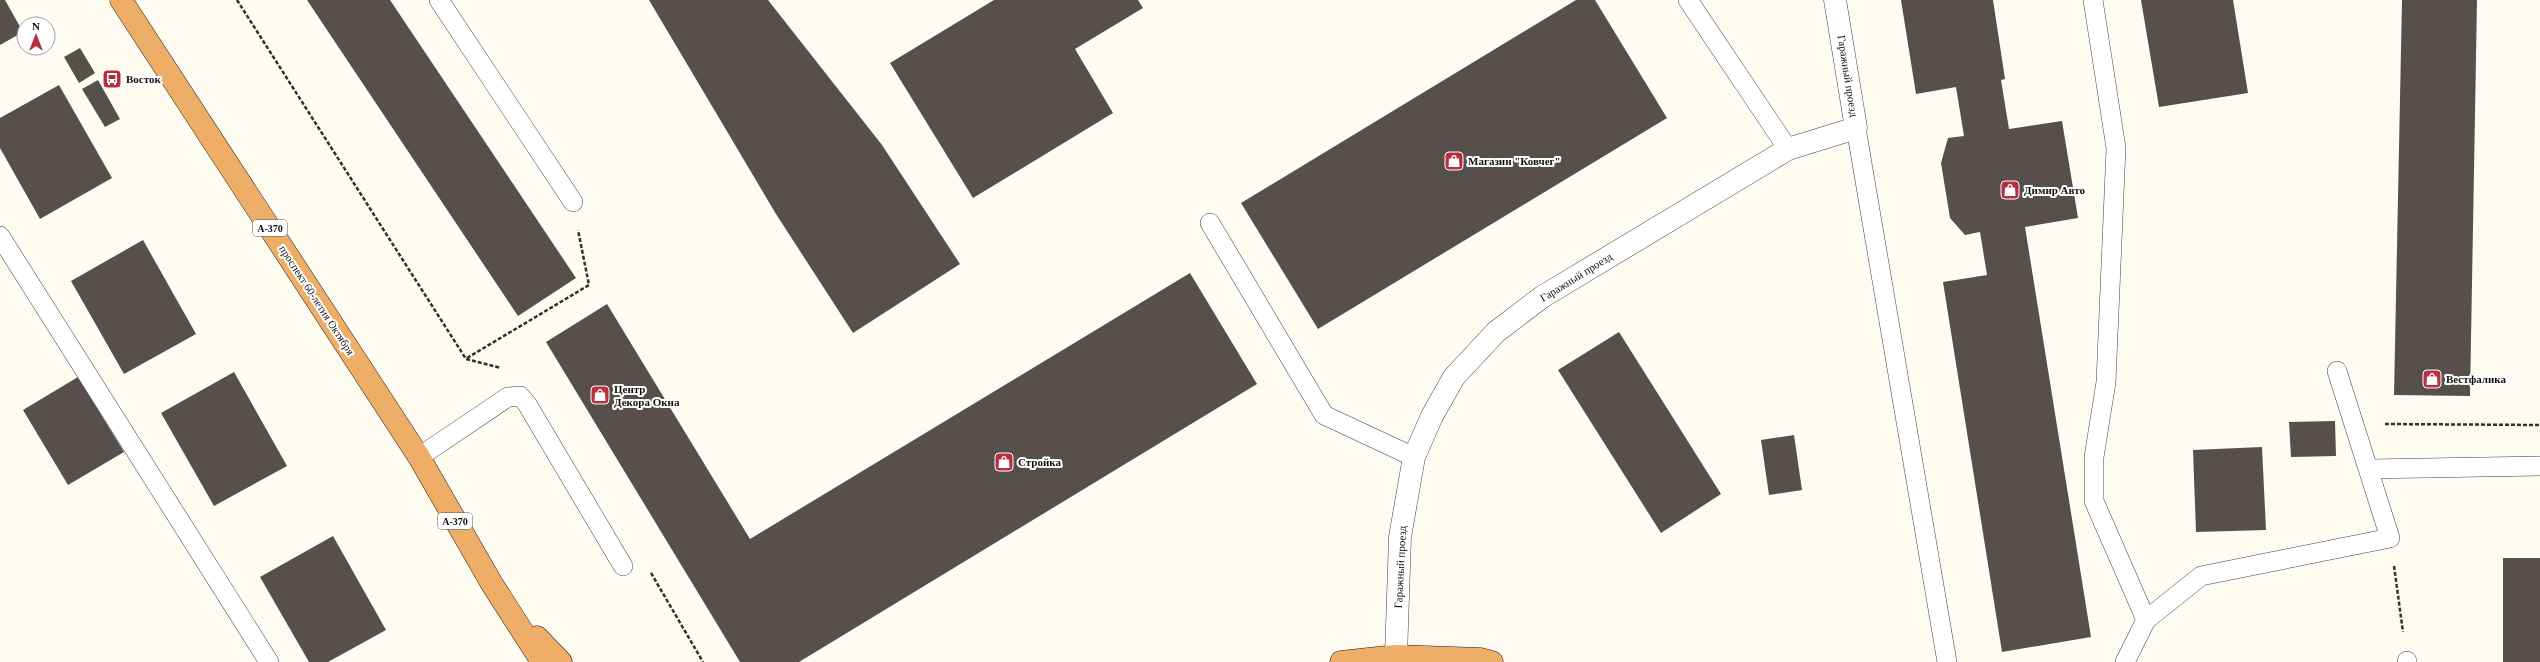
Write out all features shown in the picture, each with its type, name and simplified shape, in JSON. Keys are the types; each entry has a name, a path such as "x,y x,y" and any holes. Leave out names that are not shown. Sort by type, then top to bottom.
{"highway":[{"name":"проспект 60-летия Октября","path":"121,0 419,457 492,584 542,662"},
{"name":"проспект 60-летия Октября","path":"492,584 561,662"},
{"path":"1341,662 1396,656 1481,659 1492,662"}],"street":[{"name":"Гаражный проезд","path":"1396,656 1400,537 1414,457 1432,416 1454,377 1496,332 1542,297 1788,149 1856,128 1836,0"}],"lane":[{"path":"439,0 573,202"},
{"path":"1688,0 1788,149"},
{"path":"2093,0 2116,148 2111,219 2106,382 2094,458 2094,501 2146,620"},
{"path":"1856,128 1947,662"},
{"path":"1210,223 1324,415 1414,457"},
{"path":"0,236 269,662"},
{"path":"2125,662 2146,620 2201,576 2390,538 2337,371"},
{"path":"419,457 508,397 520,396 528,404 622,566"},
{"path":"2369,469 2540,466"}],"path":[{"path":"237,0 466,359 508,370"},
{"path":"466,359 589,285 573,202"},
{"path":"2354,424 2540,425"},
{"path":"2390,538 2407,661"},
{"path":"648,567 704,662"}],"building":[{"path":"0,0 5,0 16,20 16,36 0,45"},
{"path":"307,0 390,0 576,278 518,316"},
{"path":"649,0 768,0 882,145 960,264 853,333 776,214"},
{"path":"994,0 1138,0 1143,8 1075,49 1113,113 973,198 890,63"},
{"name":"Магазин \"Ковчег\"","path":"1576,0 1595,0 1667,118 1318,329 1241,203"},
{"path":"1901,0 1993,0 2005,79 2001,80 2009,129 2062,121 2078,218 2025,227 2091,637 2002,652 1943,282 1987,275 1980,232 1965,235 1950,218 1941,163 1948,138 1964,136 1956,87 1916,94"},
{"path":"2141,0 2233,0 2248,93 2159,107"},
{"path":"2402,0 2477,0 2470,396 2394,395"},
{"path":"80,48 95,73 79,83 64,57"},
{"path":"98,80 120,119 105,127 82,89"},
{"path":"59,85 112,178 40,219 0,148 0,118"},
{"path":"143,240 196,334 124,374 71,281"},
{"name":"Стройка","path":"1190,273 1257,384 799,662 740,662 546,342 607,304 750,539"},
{"path":"1619,332 1721,494 1661,533 1558,370"},
{"path":"234,372 287,466 214,506 161,413"},
{"path":"78,377 124,452 68,485 23,410"},
{"path":"2335,421 2336,456 2291,457 2289,422"},
{"path":"1794,435 1802,490 1769,495 1761,440"},
{"path":"2262,447 2266,530 2196,532 2193,450"},
{"path":"333,536 386,630 328,662 309,662 260,577"},
{"path":"2503,558 2540,558 2540,662 2503,662"}],"place":[{"name":"Восток","path":"112,79"},
{"name":"Магазин \"Ковчег\"","path":"1454,161"},
{"name":"Димир Авто","path":"2010,190"},
{"name":"Вестфалика","path":"2432,379"},
{"name":"Центр Декора Окна","path":"600,395"},
{"name":"Стройка","path":"1004,462"}]}
